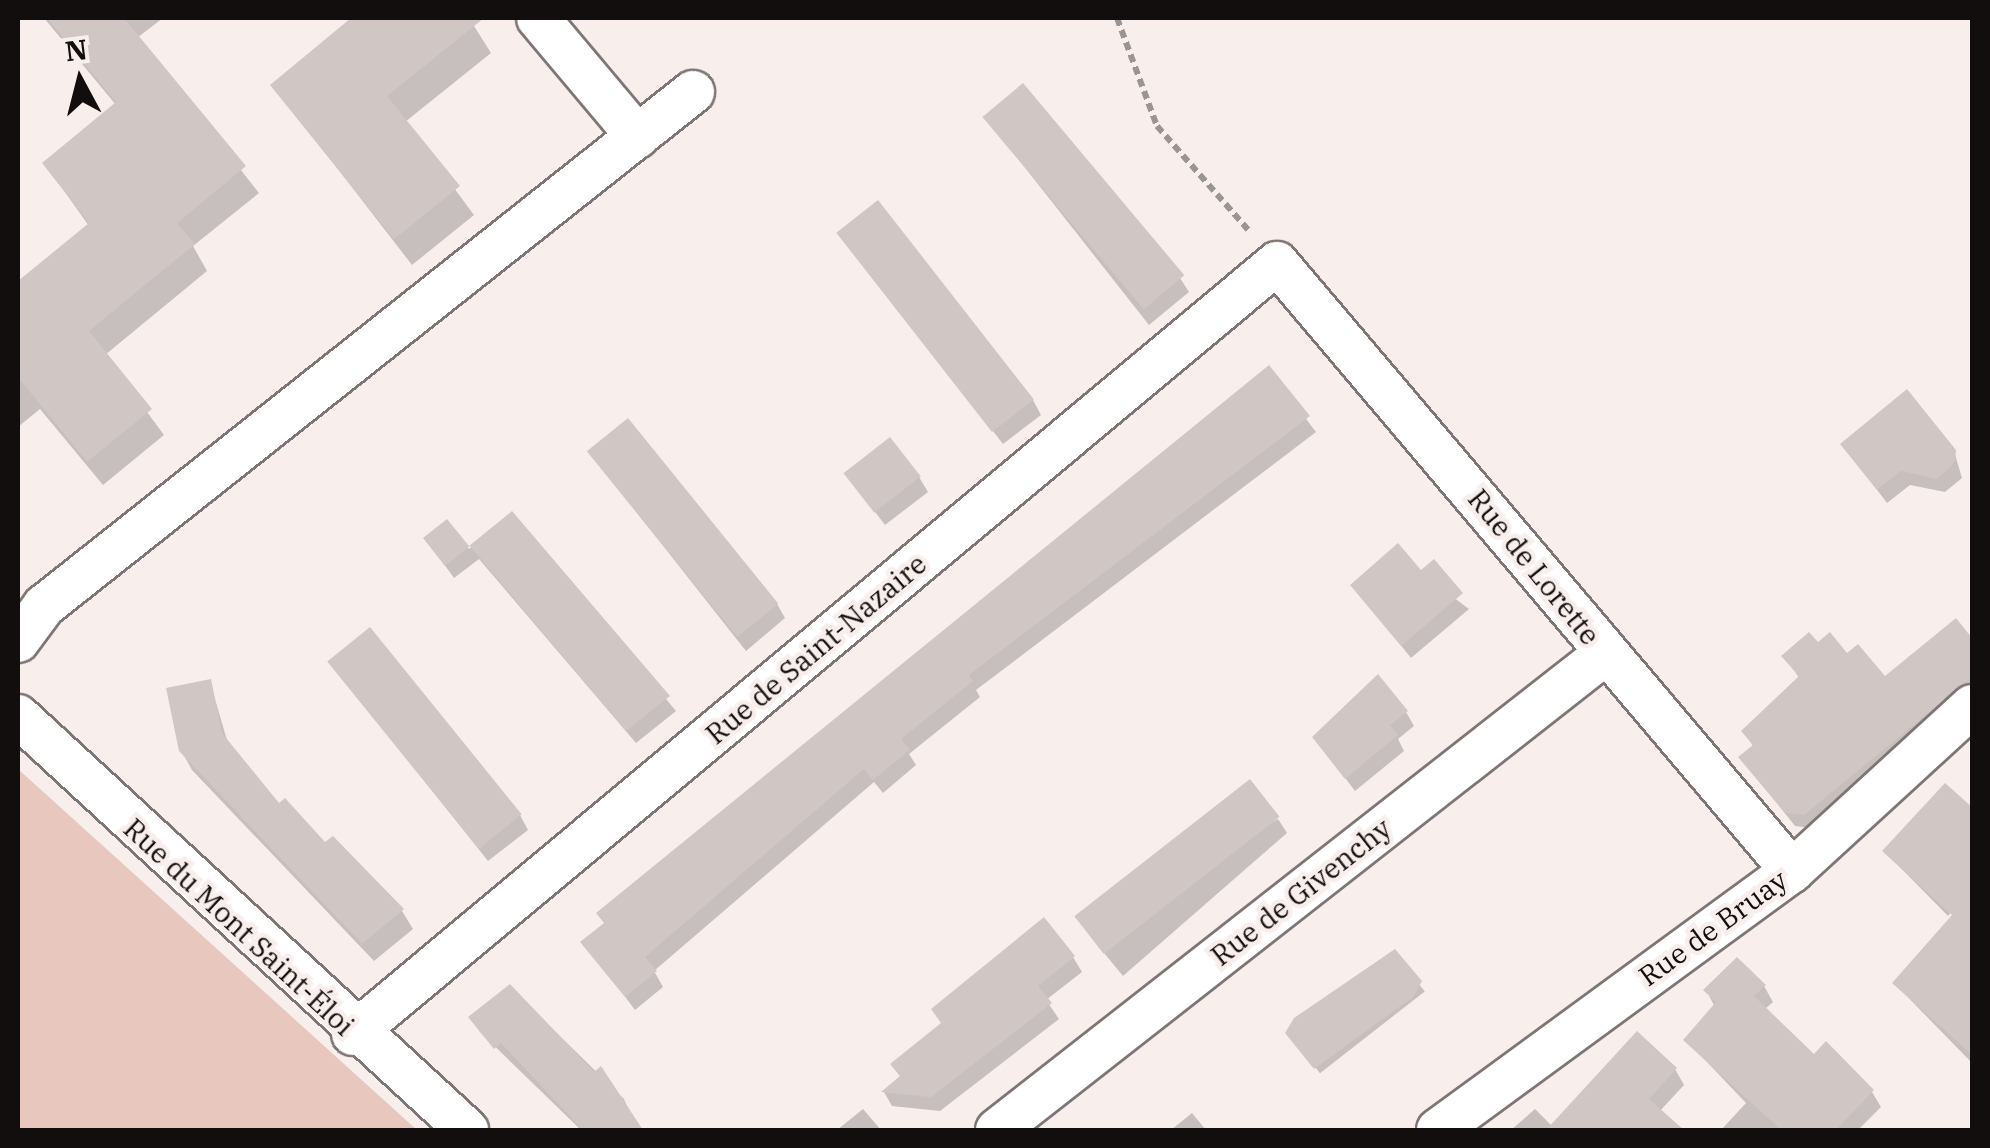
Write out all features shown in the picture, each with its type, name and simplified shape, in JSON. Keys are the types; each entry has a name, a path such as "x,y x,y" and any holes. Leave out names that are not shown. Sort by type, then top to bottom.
{"street":[{"path":"538,18 638,138"},
{"path":"18,641 44,606 693,92"},
{"name":"Rue de Lorette","path":"1277,263 1792,871"},
{"name":"Rue de Saint-Nazaire","path":"354,1034 1277,263"},
{"name":"Rue de Givenchy","path":"997,1130 1605,654"},
{"name":"Rue de Bruay","path":"1438,1130 1792,871 1972,706"},
{"name":"Rue du Mont Saint-Éloi","path":"18,716 354,1034 467,1130"}],"path":[{"path":"1118,18 1156,126 1277,263"}],"shaded area":[{"path":"18,769 417,1130 18,1130"}],"building":[{"path":"47,18 124,18 246,166 177,223 195,244 89,331 152,409 87,462 18,377 18,281 89,223 42,163 116,102"},
{"path":"351,18 484,18 387,96 460,186 394,239 270,85"},
{"path":"1023,83 1184,275 1144,309 982,117"},
{"path":"878,200 1034,399 992,432 836,233"},
{"path":"1269,365 1310,416 969,675 973,681 901,739 910,750 873,780 864,769 645,957 657,971 625,997 580,942 604,923 596,913"},
{"path":"1907,389 1956,450 1955,462 1937,479 1901,471 1877,490 1840,444"},
{"path":"628,418 778,604 737,637 587,451"},
{"path":"890,437 921,476 874,513 844,473"},
{"path":"512,511 670,696 626,731 470,546 445,566 423,538 447,519 469,546"},
{"path":"1398,543 1421,570 1434,559 1463,593 1401,646 1350,585"},
{"path":"1956,618 1972,638 1972,677 1804,815 1785,813 1738,757 1753,745 1741,731 1799,676 1781,656 1809,632 1818,642 1830,632 1847,653 1858,644 1885,676"},
{"path":"370,627 522,814 479,849 327,662"},
{"path":"1378,674 1408,711 1390,725 1398,735 1345,779 1312,737"},
{"path":"211,679 222,733 279,803 285,798 325,842 333,836 404,909 362,944 179,751 166,688"},
{"path":"1250,779 1280,817 1104,954 1074,916"},
{"path":"1945,783 1972,807 1972,1055 1892,983 1952,915 1882,851"},
{"path":"1044,917 1075,956 1038,986 1052,1003 931,1097 881,1092 900,1076 890,1064 941,1023 931,1009"},
{"path":"1395,949 1422,981 1413,997 1314,1069 1285,1033 1294,1018"},
{"path":"1737,957 1766,985 1754,996 1814,1054 1826,1041 1874,1090 1836,1130 1781,1130 1683,1040 1716,1002 1703,990"},
{"path":"510,984 594,1072 601,1066 643,1130 583,1130 501,1043 494,1049 468,1017"},
{"path":"1637,1031 1677,1068 1649,1099 1684,1130 1546,1130"}]}
